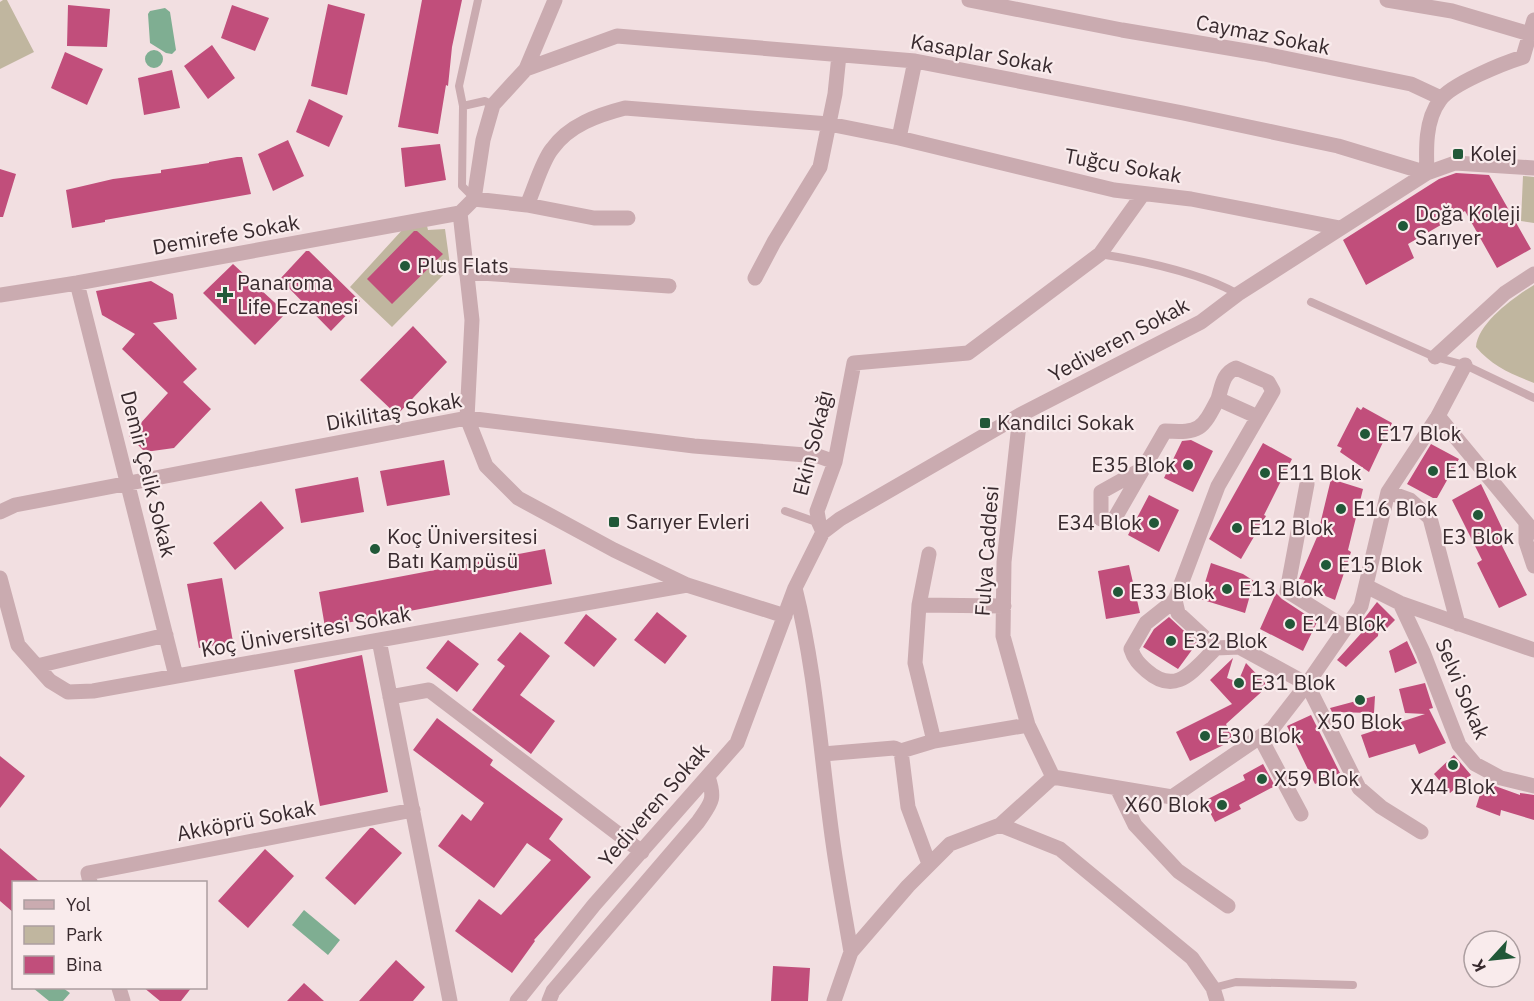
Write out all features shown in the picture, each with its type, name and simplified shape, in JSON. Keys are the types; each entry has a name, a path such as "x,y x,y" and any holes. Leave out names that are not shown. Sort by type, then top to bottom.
{"street":[{"path":"555,0 526,69 493,105 483,140 474,199 460,213 472,320 467,418 486,465 518,498 614,550 687,585 785,616"},
{"name":"Caymaz Sokak","path":"969,0 1122,30 1264,54 1411,84 1441,98"},
{"path":"1387,0 1532,27 1528,57 1499,65 1441,98 1431,121 1426,146 1427,173"},
{"name":"Kasaplar Sokak","path":"526,69 617,36 915,61 1183,113 1338,146 1427,173"},
{"path":"755,278 820,167 835,94 839,55"},
{"path":"899,138 915,61"},
{"name":"Tuğcu Sokak","path":"527,205 551,150 567,134 598,115 625,108 829,124 899,138 1114,190 1191,199 1340,228"},
{"name":"Yediveren Sokak","path":"518,1001 594,905 737,743 795,588 821,528 1020,415 1201,322 1238,294 1427,173 1455,163 1534,168"},
{"path":"1100,254 1143,194"},
{"path":"474,199 527,205 594,218 628,218"},
{"name":"Demirefe Sokak","path":"0,295 77,284 460,213"},
{"name":"Ekin Sokağı","path":"821,528 817,511 835,462 854,363 968,353 1100,254"},
{"path":"466,272 669,286"},
{"path":"1435,357 1505,293 1534,274"},
{"name":"Demir Çelik Sokak","path":"77,284 176,676"},
{"path":"834,1001 851,952 929,864 950,844 1000,825 1053,777 1172,797 1274,728 1361,606 1388,492 1438,416 1465,365"},
{"path":"1144,468 1165,432 1193,432 1202,426 1218,399 1224,377 1229,371 1236,368 1268,382 1273,391 1218,486 1175,600 1146,623 1131,649 1134,660 1157,680 1176,683 1187,676 1216,648 1239,647 1307,684 1359,788 1381,807 1421,832"},
{"path":"1218,399 1258,417"},
{"name":"Fulya Caddesi","path":"1020,415 1004,562 1003,636 1028,725 1053,777"},
{"path":"1438,416 1530,528 1526,542 1534,566"},
{"name":"Dikilitaş Sokak","path":"0,512 15,505 467,418 694,446 818,456 835,462"},
{"path":"1307,484 1287,591 1346,628"},
{"path":"1388,492 1410,500 1430,518 1458,624"},
{"path":"929,554 919,605 915,663 934,741"},
{"name":"Koç Üniversitesi Sokak","path":"0,578 18,645 50,681 69,692 93,691 687,585"},
{"path":"1366,585 1400,603 1534,650"},
{"path":"795,588 805,626 833,843 851,952"},
{"path":"1175,600 1178,613 1216,648"},
{"name":"Selvi Sokak","path":"1400,603 1423,652 1459,745 1475,764 1501,778 1534,786"},
{"path":"919,605 1004,606"},
{"path":"37,666 166,635"},
{"path":"379,640 450,1001"},
{"path":"390,696 429,690 642,852"},
{"path":"823,754 894,748 901,751 934,741 1028,725"},
{"path":"1260,737 1301,814"},
{"path":"901,751 908,807 929,864"},
{"path":"549,1001 553,991 705,813 713,794 708,777"},
{"path":"1117,788 1134,825 1178,871 1228,906"},
{"name":"Akköprü Sokak","path":"89,878 412,810"},
{"path":"1000,825 1060,849 1192,958 1215,994"}],"lane":[{"path":"474,199 462,186 464,106 459,86 478,0"},
{"path":"464,106 485,101 493,105"},
{"path":"1100,254 1144,261 1223,285 1238,294"},
{"path":"1311,302 1435,357 1465,365 1534,398"},
{"path":"785,511 821,528"},
{"path":"1215,994 1236,982 1353,985"}],"green space":[{"path":"7,0 34,52 0,69 0,2"},
{"path":"1523,176 1534,177 1534,223 1521,221"},
{"path":"427,226 428,230 445,229 450,265 446,272 392,327 350,287 404,228"},
{"path":"1534,285 1534,383 1502,369 1476,347 1478,338 1490,320 1517,296"}],"shaded area":[{"path":"165,8 170,12 176,50 172,54 150,43 148,14 150,11"},
{"path":"154,50 160,53 163,59 160,65 154,68 148,65 145,59 148,53"},
{"path":"304,910 340,940 328,955 292,925"},
{"path":"34,989 64,989 70,993 63,1001 49,1001"}],"building":[{"path":"422,0 462,0 438,134 398,127"},
{"path":"328,4 365,14 347,95 311,86"},
{"path":"68,5 110,9 107,47 67,46"},
{"path":"232,5 269,18 255,51 221,38"},
{"path":"212,45 235,78 208,99 184,66"},
{"path":"65,52 103,69 87,105 51,88"},
{"path":"172,70 180,108 144,115 138,78"},
{"path":"309,99 343,116 329,147 296,132"},
{"path":"288,140 304,176 273,191 258,154"},
{"path":"440,144 446,180 405,187 401,148"},
{"path":"242,157 251,194 72,228 66,190 113,179 161,173 161,170"},
{"path":"0,169 16,174 3,217 0,217"},
{"name":"Doğa Koleji Sarıyer","path":"1456,173 1489,175 1531,249 1497,268 1465,211 1408,244 1414,258 1366,285 1343,240 1439,179"},
{"name":"Plus Flats","path":"414,231 417,231 443,254 392,304 367,279"},
{"path":"306,251 309,251 360,301 331,331 280,279"},
{"path":"233,264 286,313 255,345 203,293"},
{"path":"151,281 173,294 177,319 153,323 197,369 183,382 211,409 174,448 145,452 129,436 168,393 122,349 135,334 102,315 96,291"},
{"path":"413,326 447,362 397,415 360,380"},
{"name":"E17 Blok","path":"1357,407 1361,410 1363,407 1392,423 1369,472 1340,452 1342,448 1337,446"},
{"name":"E35 Blok","path":"1191,440 1213,451 1193,492 1164,478 1182,441"},
{"path":"1263,443 1292,459 1264,515 1266,516 1241,559 1209,539"},
{"name":"E1 Blok","path":"1431,444 1459,459 1437,498 1407,484"},
{"path":"444,460 450,495 387,506 380,471"},
{"path":"358,477 364,512 301,523 295,489"},
{"path":"1331,479 1363,489 1348,550 1351,552 1335,600 1302,586 1305,580 1299,579 1317,537"},
{"path":"1481,484 1503,530 1496,534 1527,595 1499,608 1477,563 1482,560 1452,500"},
{"name":"E34 Blok","path":"1149,495 1179,510 1159,552 1128,535"},
{"path":"261,501 284,528 235,570 213,543"},
{"path":"545,549 552,584 325,627 319,592"},
{"name":"E13 Blok","path":"1211,563 1243,574 1254,581 1245,613 1200,599"},
{"name":"E33 Blok","path":"1129,565 1140,613 1106,619 1098,571"},
{"path":"222,578 233,642 199,648 187,584"},
{"name":"E14 Blok","path":"1276,593 1317,622 1303,651 1260,629"},
{"path":"1377,602 1395,620 1384,631 1380,614 1378,636 1346,667 1337,660 1365,629 1360,624"},
{"path":"657,612 687,636 665,664 634,640"},
{"path":"586,614 617,639 594,667 564,643"},
{"name":"E32 Blok","path":"1169,617 1197,643 1178,669 1143,647 1154,629"},
{"path":"520,632 550,656 520,695 555,721 531,754 472,710 505,666 497,660"},
{"path":"448,640 479,664 457,692 426,668"},
{"path":"1407,641 1417,663 1395,673 1389,651"},
{"path":"362,655 388,792 320,806 294,670"},
{"path":"1233,658 1227,678 1238,682 1246,663 1268,686 1226,724 1234,740 1190,761 1176,732 1232,704 1210,680"},
{"path":"1425,683 1433,708 1429,709 1446,743 1419,754 1415,744 1369,758 1361,735 1425,714 1405,713 1399,689"},
{"path":"1375,696 1374,713 1332,712 1330,708"},
{"path":"1311,715 1340,773 1315,784 1287,726"},
{"path":"437,718 493,760 490,765 563,819 549,839 591,877 534,940 512,973 455,931 479,899 501,915 551,860 527,843 494,888 438,846 462,814 471,821 484,803 413,750"},
{"name":"X44 Blok","path":"1454,755 1471,775 1450,793 1434,774"},
{"path":"0,756 25,776 0,808"},
{"path":"1263,764 1275,786 1239,805 1241,809 1215,822 1204,801 1245,780 1243,775"},
{"path":"1484,782 1520,795 1520,793 1534,795 1534,820 1501,810 1500,816 1476,807"},
{"path":"370,828 373,828 402,853 355,905 325,878"},
{"path":"0,848 39,881 12,881 12,911 0,901"},
{"path":"265,849 294,876 248,928 218,901"},
{"path":"396,960 425,987 413,1001 359,1001"},
{"path":"773,966 810,968 808,1001 771,1001"},
{"path":"304,983 324,1001 287,1001"},
{"path":"145,989 190,989 181,1001 160,1001"}],"place":[{"name":"Kolej","path":"1458,154"},
{"name":"Doğa Koleji Sarıyer","path":"1403,226"},
{"name":"Plus Flats","path":"405,266"},
{"name":"Panaroma Life Eczanesi","path":"225,295"},
{"name":"Kandilci Sokak","path":"985,423"},
{"name":"E17 Blok","path":"1365,434"},
{"name":"E35 Blok","path":"1188,465"},
{"name":"E1 Blok","path":"1433,471"},
{"name":"E11 Blok","path":"1265,473"},
{"name":"E16 Blok","path":"1341,509"},
{"name":"E3 Blok","path":"1478,515"},
{"name":"Sarıyer Evleri","path":"614,522"},
{"name":"E34 Blok","path":"1154,523"},
{"name":"E12 Blok","path":"1237,528"},
{"name":"Koç Üniversitesi Batı Kampüsü","path":"375,549"},
{"name":"E15 Blok","path":"1326,565"},
{"name":"E13 Blok","path":"1227,589"},
{"name":"E33 Blok","path":"1118,592"},
{"name":"E14 Blok","path":"1290,624"},
{"name":"E32 Blok","path":"1171,641"},
{"name":"E31 Blok","path":"1239,683"},
{"name":"X50 Blok","path":"1360,700"},
{"name":"E30 Blok","path":"1205,736"},
{"name":"X44 Blok","path":"1453,765"},
{"name":"X59 Blok","path":"1262,779"},
{"name":"X60 Blok","path":"1222,805"}]}
